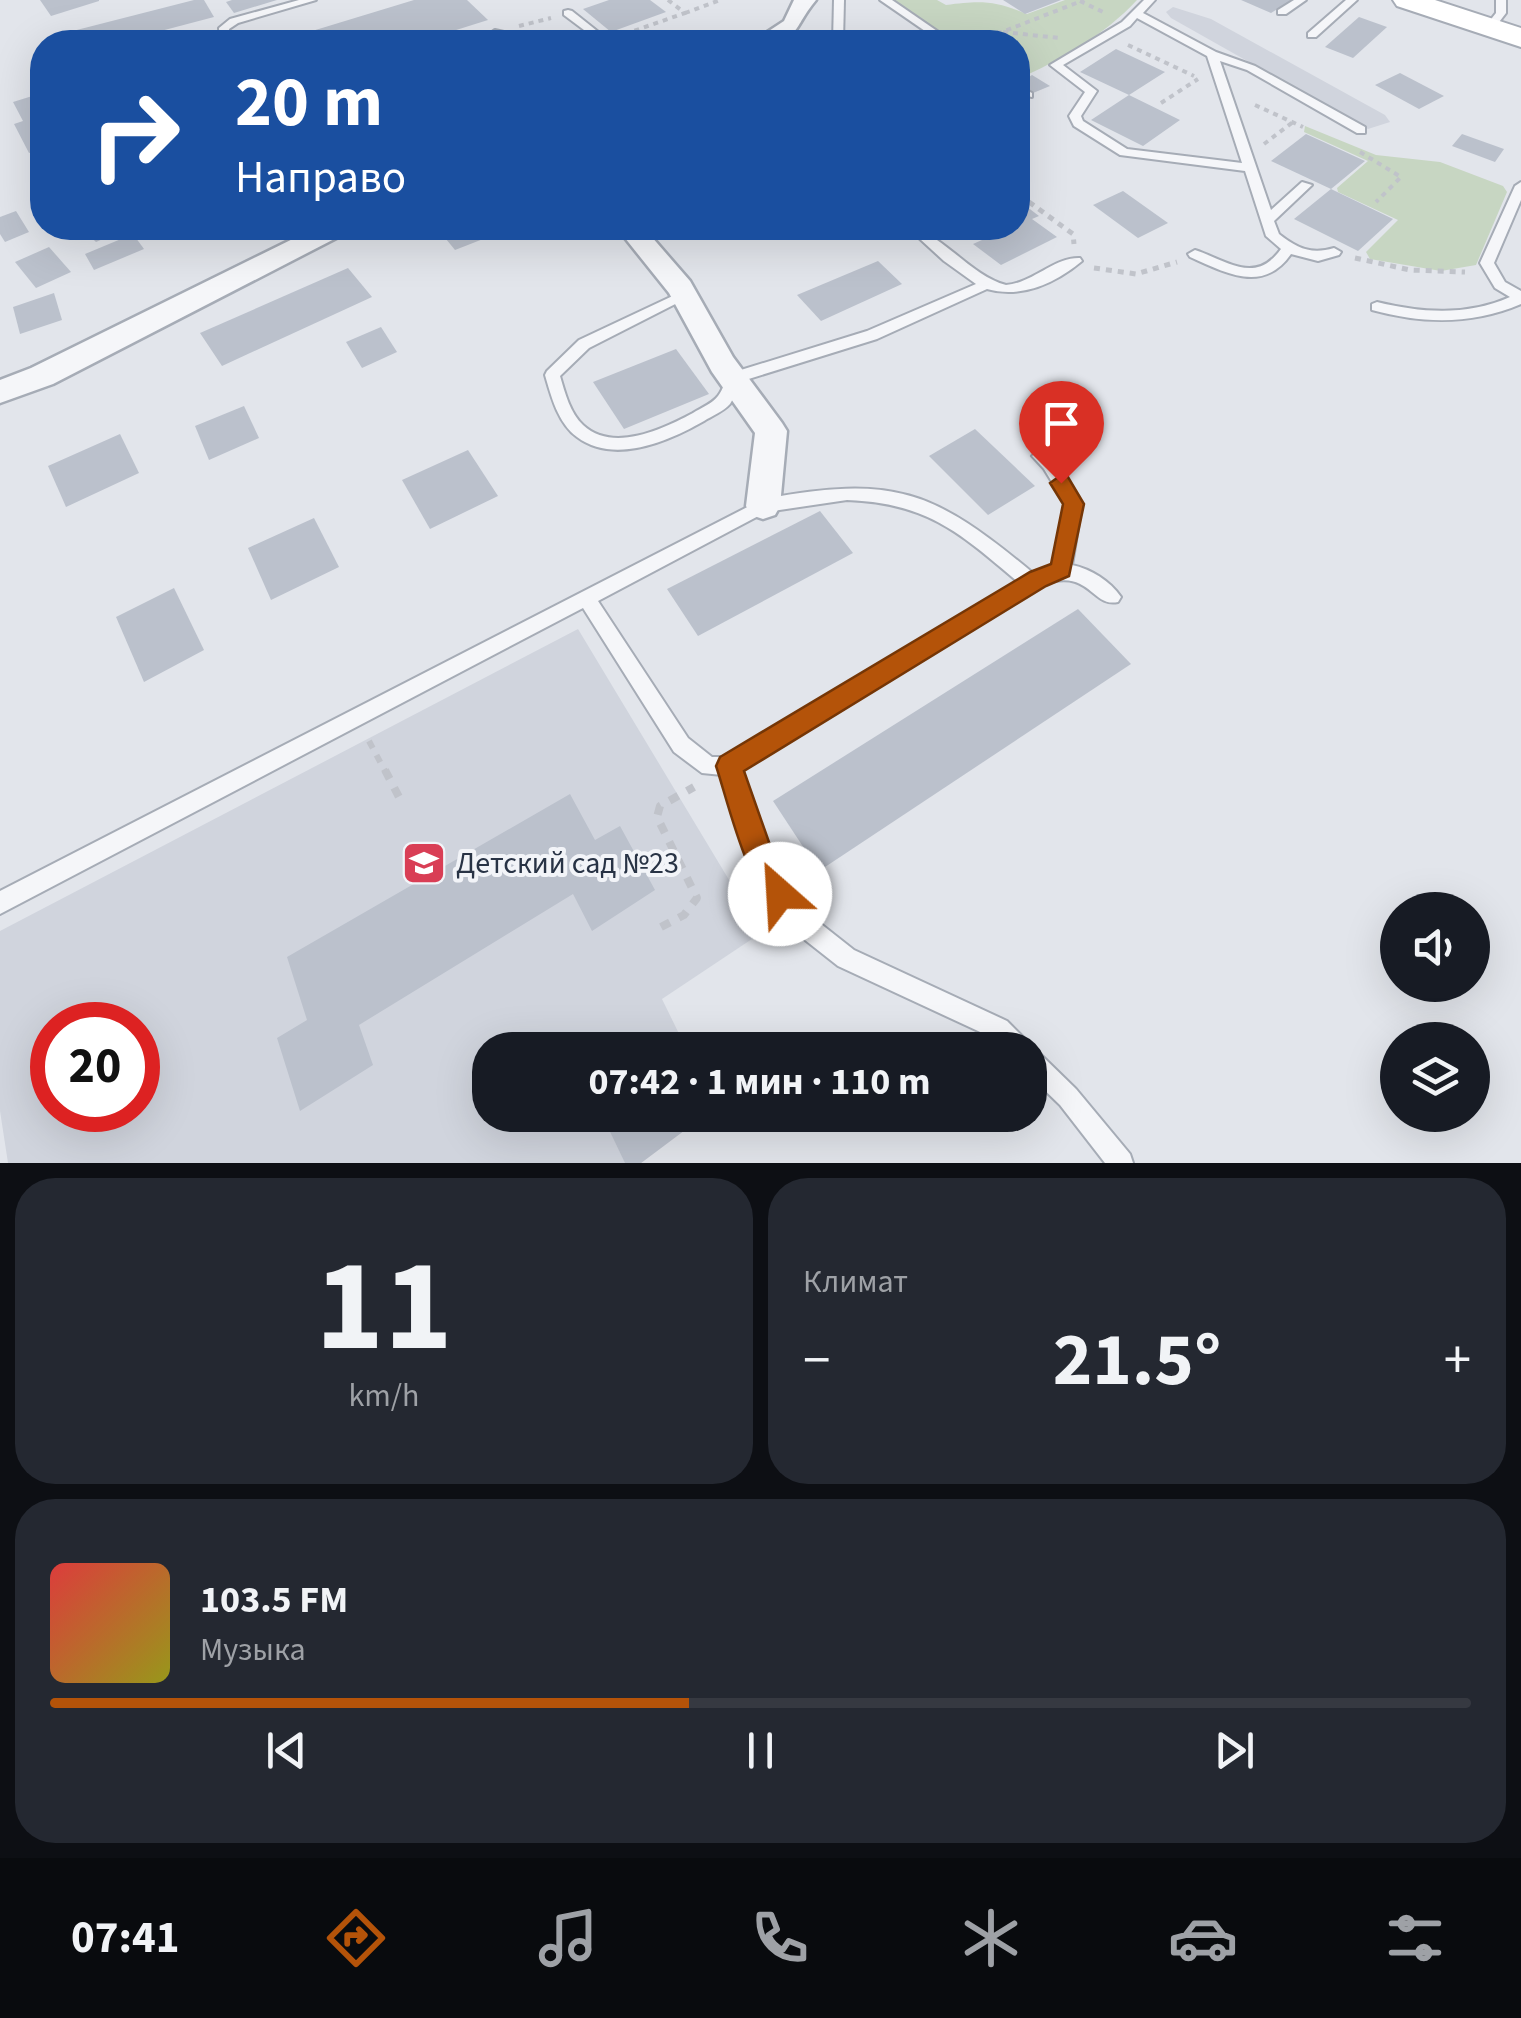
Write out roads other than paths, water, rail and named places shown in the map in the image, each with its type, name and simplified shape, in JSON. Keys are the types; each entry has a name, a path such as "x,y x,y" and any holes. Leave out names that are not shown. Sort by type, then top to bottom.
{"street":[{"path":"783,30 793,24 799,6 806,0"},
{"path":"1407,0 1521,38"},
{"path":"0,392 42,376 309,240"},
{"path":"640,240 684,296 733,378 772,431 762,506"}],"lane":[{"path":"224,30 234,21 311,0"},
{"path":"838,30 839,0"},
{"path":"885,0 930,30"},
{"path":"1150,0 1137,14 1056,65 1091,91 1075,116 1083,130 1124,152 1250,168"},
{"path":"1282,12 1301,0"},
{"path":"1312,35 1352,0"},
{"path":"1489,28 1501,13 1500,0"},
{"path":"568,14 589,30"},
{"path":"1137,14 1212,54 1251,68 1361,130"},
{"path":"1212,54 1273,236 1288,249 1326,257 1334,252"},
{"path":"1266,221 1306,184"},
{"path":"1519,196 1486,263 1500,286 1521,297"},
{"path":"929,240 985,284 1016,290 1074,261"},
{"path":"1195,254 1235,272 1256,274 1279,265 1288,249"},
{"path":"684,296 584,344 552,375 563,407 580,433 600,443 624,445 660,434 708,413 724,401 733,378 872,335 985,284"},
{"path":"1377,306 1427,317 1447,316 1501,308 1521,297"},
{"path":"1040,456 1074,504 1062,570"},
{"path":"0,903 762,506 831,492 869,492 911,500 966,527 1032,583"},
{"path":"586,598 681,745 709,766 729,766 1032,583 1062,570 1082,572 1112,596"},
{"path":"729,766 766,872 794,917 846,958 1002,1032"},
{"path":"1047,1077 1121,1163"}],"place":[{"name":"Детский сад №23","path":"424,863"}]}
